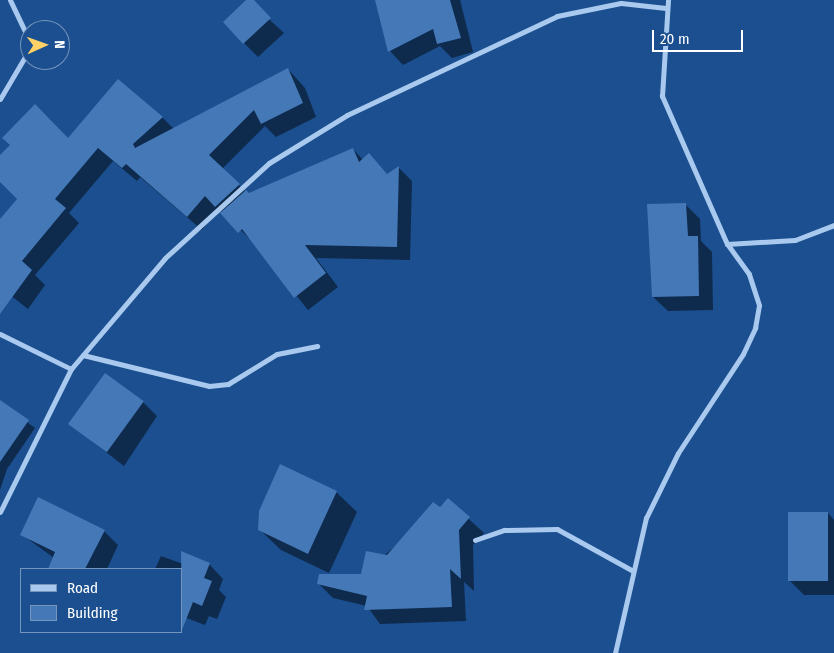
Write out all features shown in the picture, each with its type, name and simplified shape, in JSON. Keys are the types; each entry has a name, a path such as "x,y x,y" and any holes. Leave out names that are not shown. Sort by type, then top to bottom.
{"street":[{"path":"10,0 20,21"},
{"path":"615,653 646,518 674,461 755,328 759,304 751,281 727,244 662,96 668,0"},
{"path":"0,512 71,369 165,258 269,163 347,115 556,16 621,3 666,8"},
{"path":"0,99 20,65"},
{"path":"727,244 794,240 834,225"},
{"path":"0,334 71,369"},
{"path":"83,355 209,386 228,384 276,354 317,346"},
{"path":"474,540 504,530 557,529 633,571"}],"building":[{"path":"246,0 254,0 271,18 243,44 223,22"},
{"path":"375,0 450,0 461,38 437,44 433,29 388,52"},
{"path":"288,68 303,103 261,124 254,110 209,155 240,184 215,207 205,196 187,217 126,164 122,168 98,148 55,199 66,208 22,261 32,270 0,314 0,219 17,199 0,182 0,155 10,145 2,138 35,104 68,138 118,79 163,117 133,144 135,148"},
{"path":"353,148 359,162 369,153 387,174 399,166 397,247 305,245 326,273 294,298 242,229 238,233 220,213 246,190 249,193"},
{"path":"686,203 688,236 698,236 699,296 652,297 647,204"},
{"path":"105,373 144,401 107,452 68,424"},
{"path":"0,400 29,420 0,462"},
{"path":"280,464 337,491 308,554 258,530 259,511"},
{"path":"38,497 105,530 86,568 48,568 55,552 20,535"},
{"path":"448,498 470,517 459,530 461,579 450,569 452,607 364,610 367,596 317,584 319,574 361,574 366,551 387,555 433,502 440,507"},
{"path":"788,512 828,512 828,581 788,581"},
{"path":"181,551 210,563 204,578 212,581 202,606 193,602 182,630 182,568"}]}
